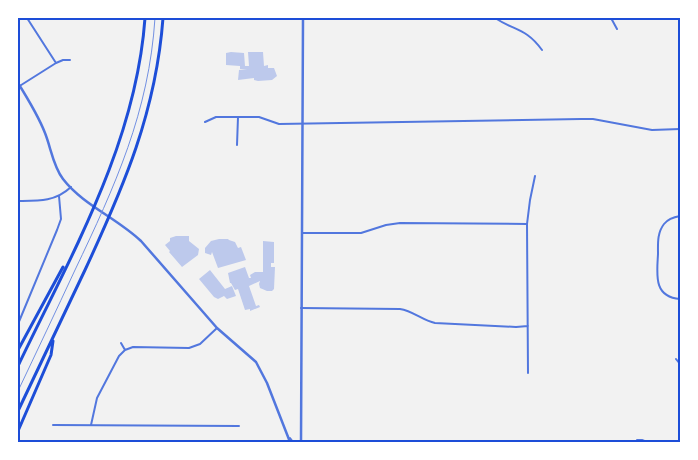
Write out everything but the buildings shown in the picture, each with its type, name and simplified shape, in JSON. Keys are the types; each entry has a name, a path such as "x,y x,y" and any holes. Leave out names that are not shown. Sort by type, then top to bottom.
{"highway":[{"path":"18,366 105,181 123,133 138,68 144,18"},
{"path":"18,411 116,202 133,159 152,94 163,18"},
{"path":"18,350 81,234"},
{"path":"18,431 50,354 54,336"}],"street":[{"path":"27,18 56,63"},
{"path":"301,442 303,18"},
{"path":"495,18 525,32 533,38 542,50"},
{"path":"611,18 617,29"},
{"path":"70,60 56,63 18,85 41,123 58,172 75,192 130,230 141,240 217,328 256,362 292,442"},
{"path":"205,122 216,117 259,117 279,124 581,118 652,130 680,129"},
{"path":"237,145 238,117"},
{"path":"528,373 527,224 535,176"},
{"path":"18,201 44,201 59,196 70,187"},
{"path":"18,324 58,230 61,219 59,196"},
{"path":"680,216 668,220 660,229 657,275 658,284 665,294 680,299"},
{"path":"302,233 361,233 386,225 400,223 527,224"},
{"path":"301,308 400,309 435,323 528,326"},
{"path":"91,425 96,398 119,356 125,350 133,348 189,348 200,344 217,328"},
{"path":"121,343 125,350"},
{"path":"676,359 680,364"},
{"path":"53,425 240,426"},
{"path":"636,442 642,440 646,442"}],"railway":[{"path":"18,391 90,239 128,148 146,85 155,18"}]}
